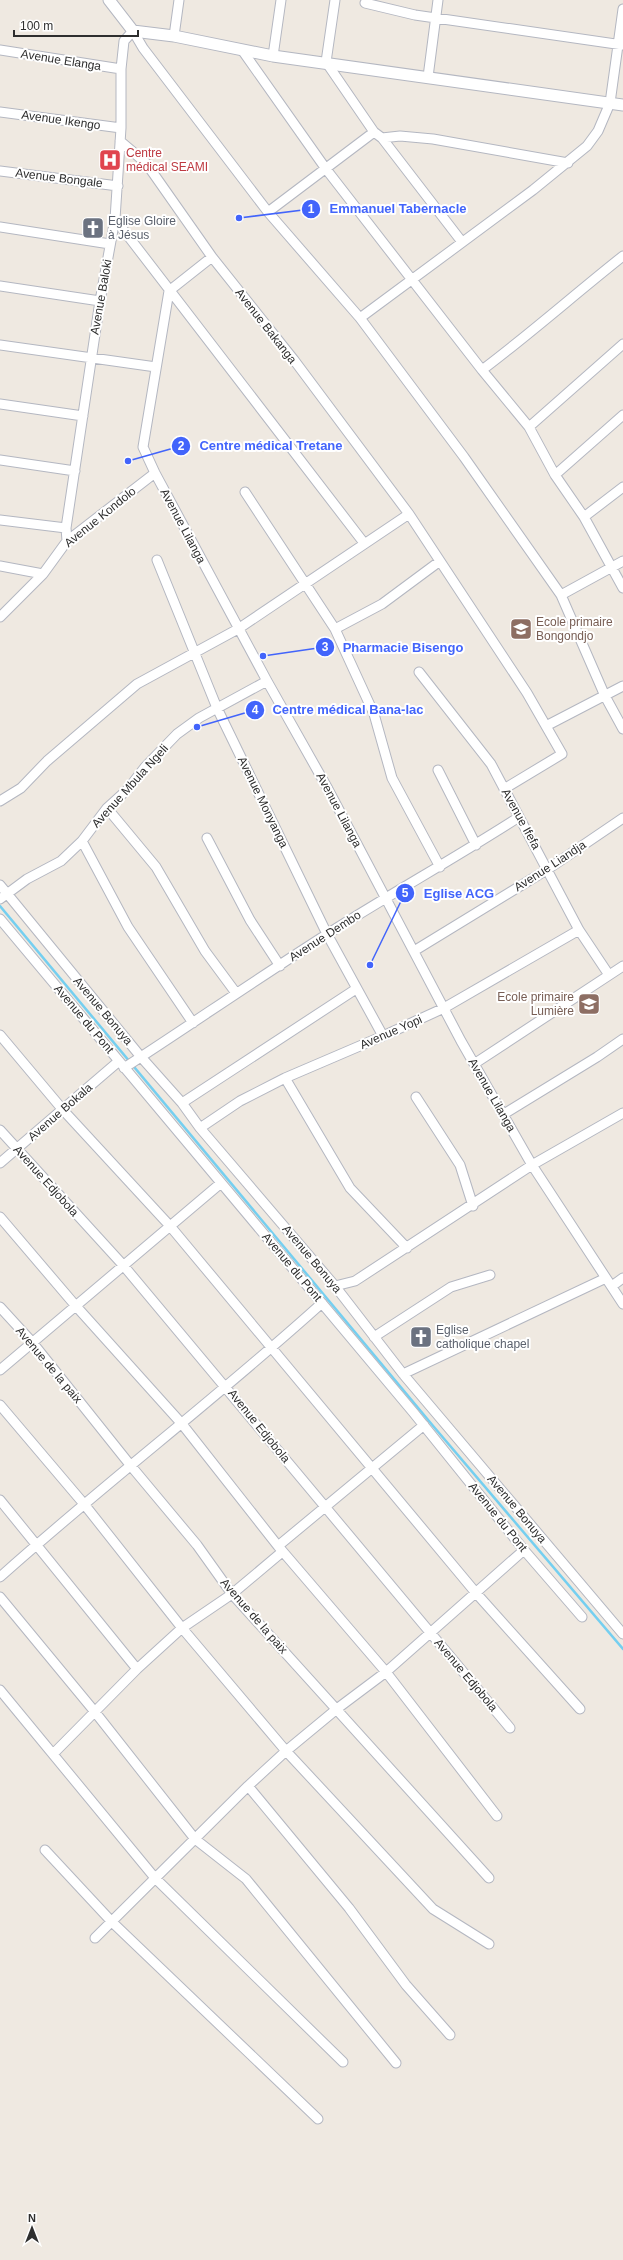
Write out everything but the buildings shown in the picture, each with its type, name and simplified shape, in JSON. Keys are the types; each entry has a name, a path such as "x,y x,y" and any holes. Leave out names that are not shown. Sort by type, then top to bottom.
{"street":[{"path":"109,0 133,31 143,48 268,212 360,318 464,457 561,595 605,696 623,729"},
{"path":"174,36 179,0"},
{"path":"273,56 281,0"},
{"path":"335,0 326,62 378,135 462,242"},
{"path":"428,77 438,0"},
{"path":"365,3 415,15 621,45"},
{"path":"360,318 568,163 587,146 598,132 610,103 621,45 623,9"},
{"path":"133,31 174,36 273,56 326,62 623,105"},
{"name":"Avenue Baloki","path":"66,541 66,528 91,358 115,219 121,128 121,69 124,41 133,31"},
{"name":"Avenue Elanga","path":"0,50 121,69"},
{"path":"242,50 326,169 528,427 555,476 584,517 623,588"},
{"name":"Avenue Ikengo","path":"0,112 121,128"},
{"path":"268,212 326,169 378,135 433,139 568,163"},
{"name":"Avenue Bakanga","path":"120,141 146,163 212,257 294,360 409,514 527,693 562,754 504,789"},
{"name":"Avenue Bongale","path":"0,171 118,186"},
{"path":"115,219 168,291 364,544"},
{"path":"0,227 110,244"},
{"path":"482,370 533,332 571,297 623,256"},
{"path":"168,291 212,257"},
{"path":"0,286 100,301"},
{"name":"Avenue Lilanga","path":"168,291 143,447 155,473 238,629 328,789 491,1095 504,1114 532,1166 623,1304"},
{"path":"528,427 623,344"},
{"path":"0,345 156,367"},
{"path":"0,404 83,416"},
{"path":"555,476 623,415"},
{"path":"0,460 75,471"},
{"name":"Avenue Kondolo","path":"2,613 43,574 66,541 155,473"},
{"path":"584,517 623,487"},
{"path":"245,492 306,582 335,629 374,714 392,778 440,867"},
{"path":"0,801 21,788 47,761 137,684 238,629 409,514"},
{"path":"0,520 66,528"},
{"name":"Avenue Monyanga","path":"157,560 217,708 327,934 356,990 383,1036"},
{"path":"335,629 382,604 440,561"},
{"path":"561,595 623,561"},
{"path":"0,566 43,574"},
{"name":"Avenue Ifefa","path":"419,672 491,764 579,930 609,975"},
{"name":"Avenue Mbula Ngeli","path":"3,897 27,879 61,861 82,842 107,808 128,789 145,767 177,734 199,718 267,681"},
{"path":"546,726 623,686"},
{"path":"438,770 476,844"},
{"path":"107,808 156,867 205,951 236,993"},
{"name":"Avenue Dembo","path":"129,1062 193,1023 327,934 386,897 440,867 519,817"},
{"name":"Avenue Liandja","path":"414,951 548,869 623,818"},
{"path":"207,838 250,920 280,966"},
{"path":"82,842 128,927 193,1023"},
{"name":"Avenue Bonuya","path":"0,885 3,897 129,1062 182,1103 200,1128 335,1286 403,1374 623,1634"},
{"name":"Avenue du Pont","path":"0,919 129,1062 221,1183 424,1425 524,1550 582,1617"},
{"name":"Avenue Yopi","path":"200,1128 240,1101 285,1078 444,1008 579,930"},
{"path":"474,1064 623,966"},
{"path":"182,1103 356,990"},
{"path":"0,1035 63,1110 170,1226 476,1593 580,1709"},
{"path":"504,1114 597,1057 623,1039"},
{"name":"Avenue Bokala","path":"0,1163 63,1110 129,1062"},
{"path":"285,1078 350,1188 407,1248"},
{"path":"416,1097 460,1165 473,1206"},
{"path":"335,1286 354,1280 473,1206 532,1166 623,1113"},
{"name":"Avenue Edjobola","path":"0,1130 123,1265 510,1728"},
{"path":"0,1370 221,1183"},
{"path":"0,1217 75,1305 182,1424 280,1549 386,1672 497,1816"},
{"path":"374,1337 451,1287 490,1275"},
{"path":"403,1374 606,1278"},
{"path":"612,1286 623,1278"},
{"path":"0,1578 84,1504 272,1348 322,1303"},
{"name":"Avenue de la paix","path":"0,1307 32,1342 131,1466 197,1545 232,1594 338,1708 489,1878"},
{"path":"0,1405 84,1504 182,1628 286,1751 433,1909 489,1944"},
{"path":"53,1754 137,1669 182,1628 232,1594 324,1506 424,1425"},
{"path":"0,1500 137,1669"},
{"path":"95,1938 248,1786 286,1751 338,1708 386,1672 524,1550"},
{"path":"0,1597 95,1712 195,1839 246,1879 396,2063"},
{"path":"0,1690 155,1878 343,2062"},
{"path":"248,1786 349,1908 406,1985 450,2035"},
{"path":"45,1850 112,1922 318,2118"}],"waterway":[{"path":"0,906 434,1427 623,1649"}],"place":[{"name":"Centre médical SEAMI","path":"110,160"},
{"name":"Emmanuel Tabernacle","path":"239,218"},
{"name":"Eglise Gloire à Jésus","path":"93,228"},
{"name":"Centre médical Tretane","path":"128,461"},
{"name":"Ecole primaire Bongondjo","path":"521,629"},
{"name":"Pharmacie Bisengo","path":"263,656"},
{"name":"Centre médical Bana-lac","path":"197,727"},
{"name":"Eglise ACG","path":"370,965"},
{"name":"Ecole primaire Lumière","path":"589,1004"},
{"name":"Eglise catholique chapel","path":"421,1337"}]}
